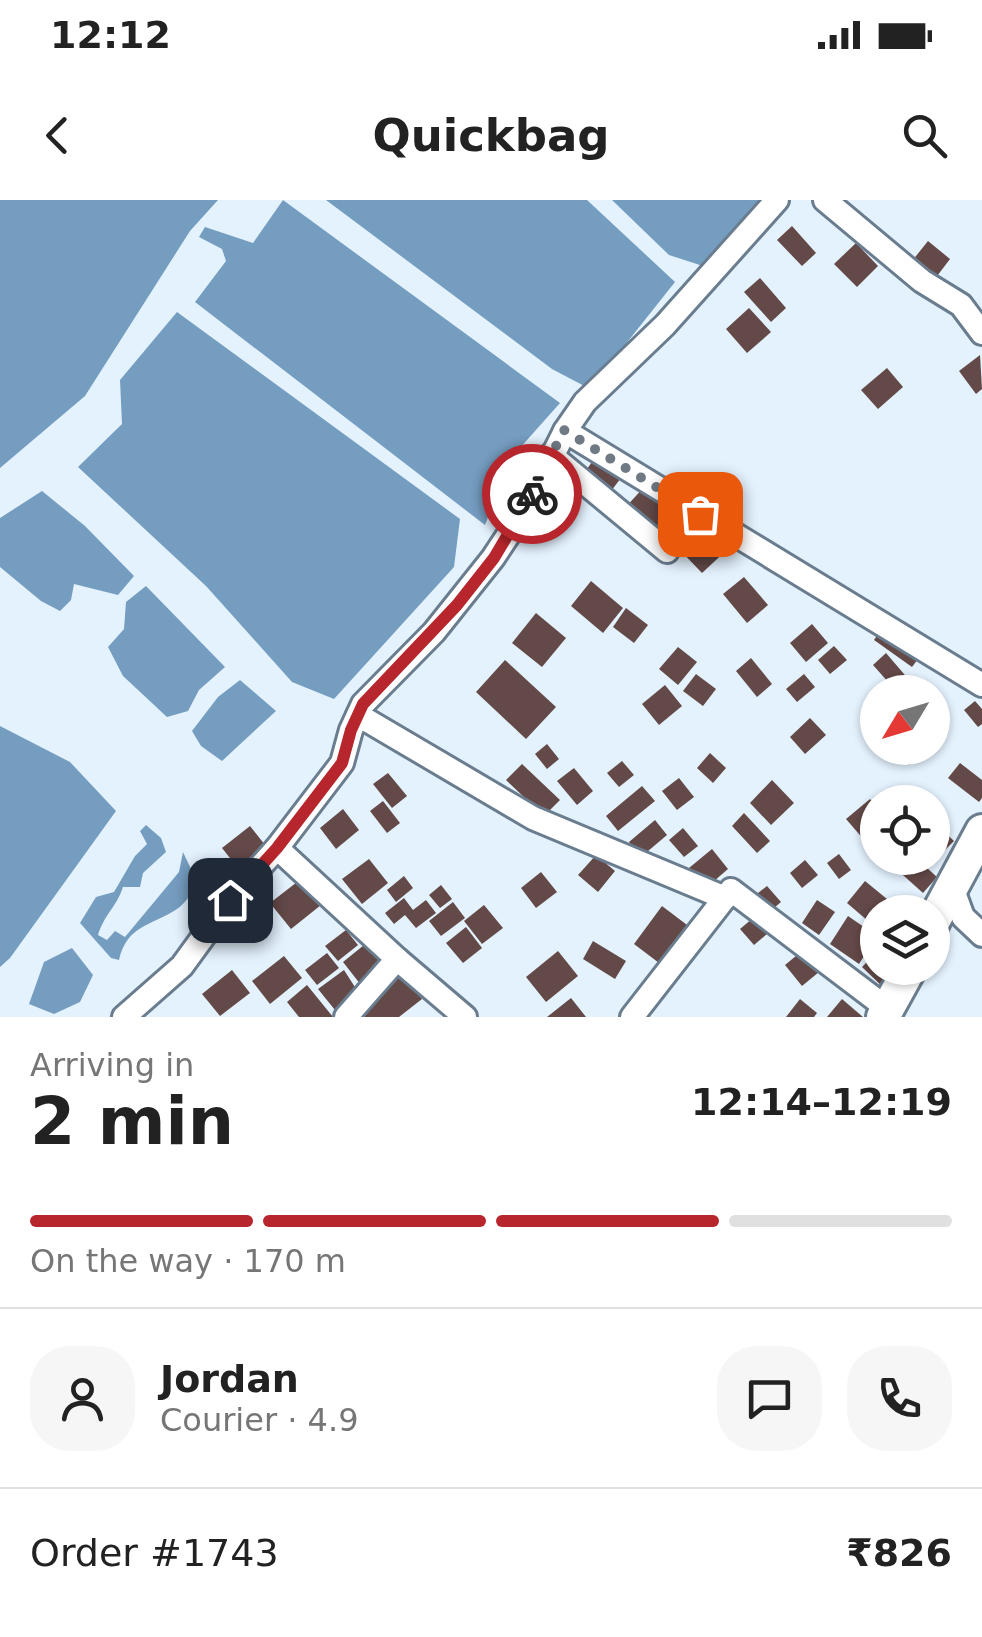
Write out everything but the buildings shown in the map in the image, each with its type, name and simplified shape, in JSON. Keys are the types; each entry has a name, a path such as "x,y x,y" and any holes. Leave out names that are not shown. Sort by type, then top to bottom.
{"main road":[{"path":"948,895 982,831"},
{"path":"886,1013 901,985"}],"street":[{"path":"124,1017 182,966 230,900 277,848 342,763 363,704 446,619 494,558 528,505 564,430 585,402 665,325 777,200"},
{"path":"824,200 922,282 961,306 982,333"},
{"path":"564,430 982,685"},
{"path":"551,454 667,551"},
{"path":"358,715 533,818 725,898"},
{"path":"277,848 397,960 465,1017"},
{"path":"952,888 963,917 982,934"},
{"path":"632,1017 731,890 886,1013"},
{"path":"346,1017 397,960"}],"water":[{"path":"0,200 218,200 190,231 85,396 0,468"},
{"path":"283,200 560,403 511,458 485,525 195,302 226,261 222,249 199,237 205,227 253,243"},
{"path":"326,200 587,200 675,282 590,389 552,369"},
{"path":"612,200 764,200 703,266 669,255"},
{"path":"177,312 460,519 454,567 334,699 292,682 206,586 78,467 122,424 120,380"},
{"path":"42,491 85,526 134,576 118,595 74,584 71,600 60,611 41,601 0,567 0,518"},
{"path":"146,586 225,667 199,690 188,711 167,717 123,676 108,647 124,629 126,602"},
{"path":"240,680 276,711 222,761 201,746 192,731 218,697"},
{"path":"0,726 70,762 116,811 0,967"},
{"path":"146,825 161,838 166,852 143,873 140,887 123,887 98,935 107,940 115,931 125,937 179,872 183,852 198,884 180,907 134,933 119,960 111,958 80,923 96,897 114,892 135,856 147,844 140,831"},
{"path":"72,948 93,975 80,1002 54,1014 29,1004 44,962"}],"way so far":[{"path":"532,494 564,430 700,514"}],"route":[{"path":"230,900 277,848 342,763 363,704 457,605 494,558 532,494"}]}
